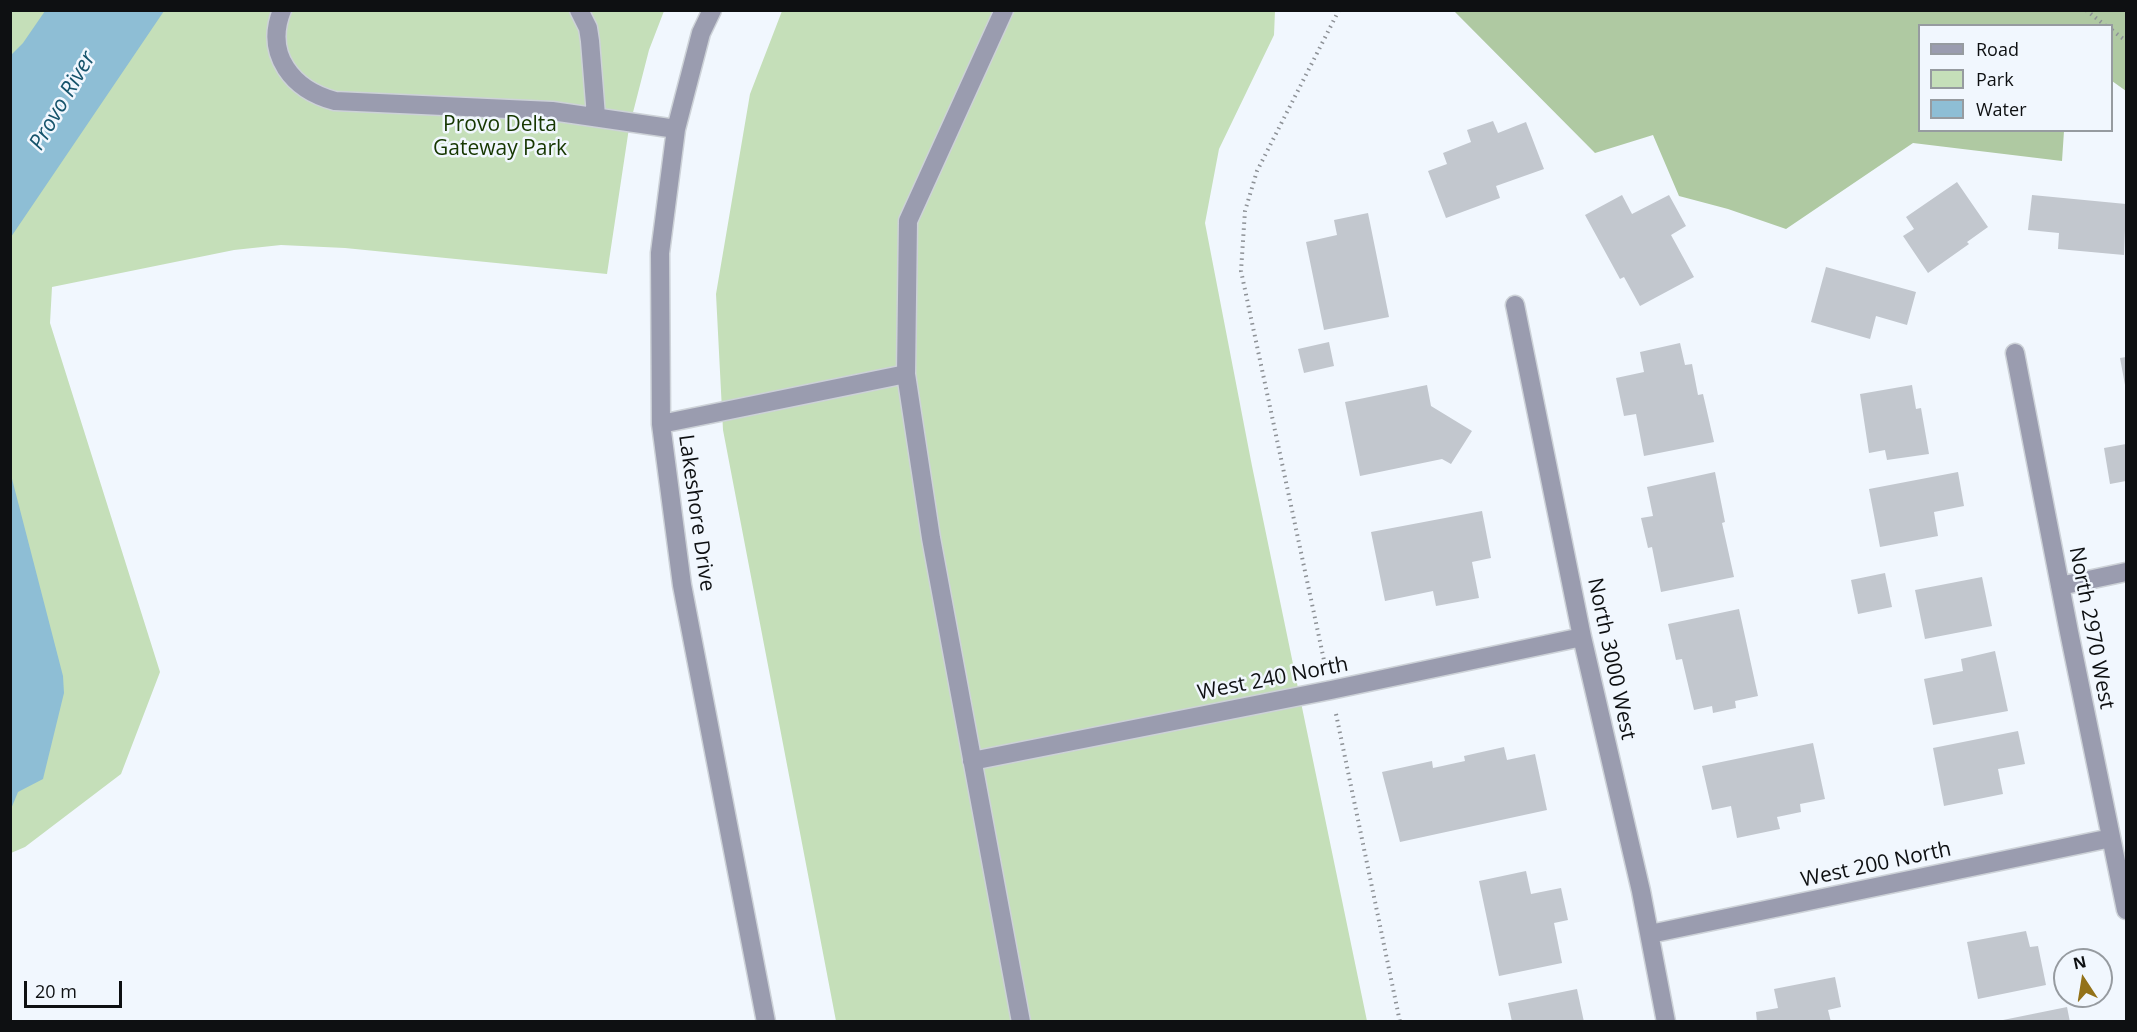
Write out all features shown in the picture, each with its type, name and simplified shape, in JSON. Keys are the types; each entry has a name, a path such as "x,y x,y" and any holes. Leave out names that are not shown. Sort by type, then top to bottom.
{"street":[{"path":"282,10 277,31 278,48 283,63 292,78 304,89 319,97 335,101 552,111 676,129"},
{"path":"579,10 588,28 596,116"},
{"name":"Lakeshore Drive","path":"712,10 701,33 676,129 660,253 661,424 682,585 766,1022"},
{"path":"1004,10 908,221 906,374 931,538 1021,1022"},
{"name":"North 3000 West","path":"1515,305 1582,638 1650,934 1666,1022"},
{"name":"North 2970 West","path":"2015,353 2060,586 2127,910"},
{"path":"661,424 906,374"},
{"path":"2060,586 2127,572"},
{"name":"West 240 North","path":"972,761 1582,638"},
{"name":"West 200 North","path":"1650,934 2111,838"}],"path":[{"path":"1339,10 1257,171 1245,211 1241,271 1400,1022"},
{"path":"2086,10 2104,24"},
{"path":"2113,31 2127,41"}],"green space":[{"name":"Provo Delta Gateway Park","path":"11,11 664,11 649,50 629,128 607,274 345,248 281,245 234,250 52,287 50,323 160,672 121,774 25,847 11,853"},
{"path":"782,11 1275,11 1274,35 1219,149 1205,223 1252,466 1367,1021 836,1021 723,430 716,294 750,94"},
{"path":"1446,11 2126,11 2126,91 2113,82 2113,24 1918,24 1918,132 2064,132 2062,161 1913,143 1786,229 1728,209 1679,196 1653,135 1595,153 1455,12"}],"water":[{"name":"Provo River","path":"45,11 164,11 11,237 11,55 23,43"},
{"path":"11,475 63,676 64,693 43,779 18,792 11,809"}],"building":[{"path":"1493,121 1498,133 1526,122 1544,169 1496,186 1500,198 1446,218 1428,171 1447,164 1443,153 1471,142 1467,130"},
{"path":"1957,182 1988,227 1967,242 1969,244 1928,273 1903,236 1914,229 1906,217"},
{"path":"1622,195 1632,214 1669,195 1686,226 1671,235 1694,277 1640,306 1624,277 1620,279 1585,215"},
{"path":"2032,195 2126,204 2124,255 2058,249 2059,233 2028,230"},
{"path":"1368,213 1389,317 1324,330 1306,242 1337,235 1334,220"},
{"path":"1826,267 1916,292 1907,325 1876,316 1870,339 1811,322"},
{"path":"1329,342 1334,366 1304,373 1298,349"},
{"path":"1680,343 1685,365 1692,364 1698,395 1703,394 1714,442 1644,456 1636,414 1624,416 1616,378 1644,372 1640,352"},
{"path":"2126,357 2126,385 2125,385 2120,358"},
{"path":"1427,385 1431,406 1472,431 1451,464 1442,459 1360,476 1345,402"},
{"path":"1912,385 1916,409 1921,408 1929,454 1887,460 1885,450 1869,453 1860,394"},
{"path":"2126,444 2126,481 2110,484 2104,448"},
{"path":"1715,472 1725,522 1722,523 1734,577 1661,592 1652,547 1648,548 1641,518 1653,516 1647,487"},
{"path":"1958,472 1964,506 1934,512 1938,536 1880,547 1869,489"},
{"path":"1482,511 1491,558 1472,562 1479,598 1436,606 1433,591 1385,601 1371,532"},
{"path":"1885,573 1892,607 1858,614 1851,580"},
{"path":"1982,577 1992,626 1925,639 1915,590"},
{"path":"1739,609 1758,696 1735,701 1736,708 1713,713 1712,706 1694,710 1682,659 1676,660 1668,624"},
{"path":"1995,651 2008,711 1933,725 1924,679 1963,671 1961,659"},
{"path":"2018,731 2025,764 1998,769 2003,794 1944,806 1933,748"},
{"path":"1813,743 1825,799 1800,804 1801,812 1777,817 1780,829 1737,838 1731,806 1712,810 1702,766"},
{"path":"1504,747 1507,760 1535,754 1547,810 1400,842 1382,772 1432,761 1433,768 1465,761 1464,756"},
{"path":"1526,871 1531,894 1561,888 1568,920 1554,923 1562,963 1499,976 1479,881"},
{"path":"2026,931 2030,947 2038,946 2046,985 1978,999 1967,942"},
{"path":"1835,977 1841,1007 1828,1010 1831,1022 1757,1022 1756,1012 1778,1008 1774,989"},
{"path":"1577,989 1584,1022 1512,1022 1508,1003"},
{"path":"2067,1008 2070,1022 2004,1022 2003,1020"}]}
